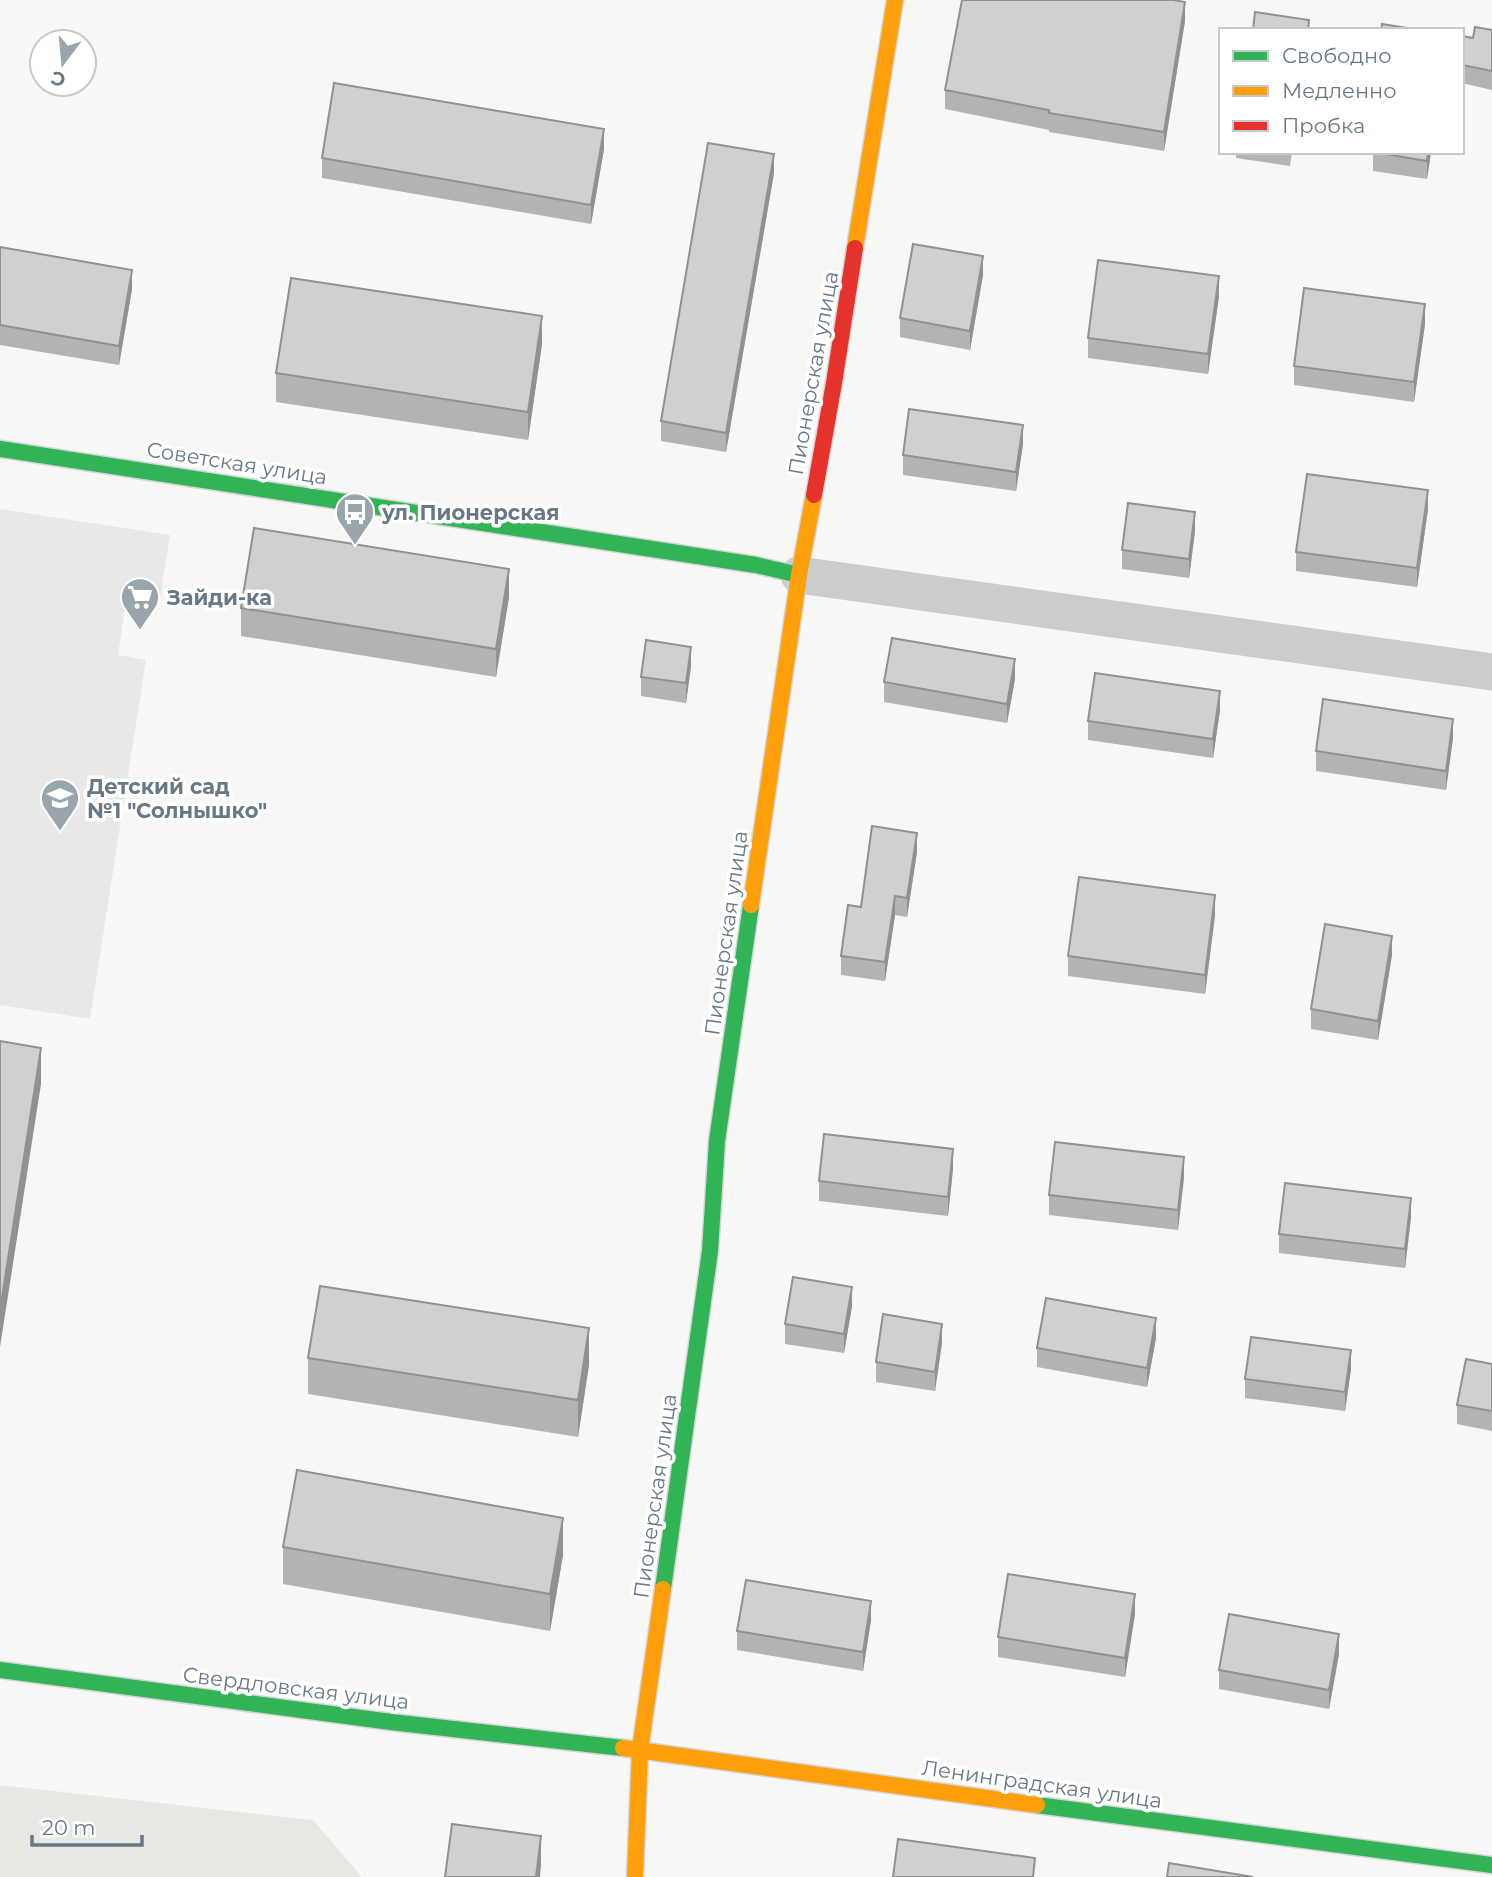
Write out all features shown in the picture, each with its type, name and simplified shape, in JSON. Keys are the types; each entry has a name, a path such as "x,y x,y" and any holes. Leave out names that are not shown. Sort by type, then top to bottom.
{"street":[{"name":"Пионерская улица","path":"635,1877 640,1751 710,1251 719,1127 799,575 834,383 895,0"},
{"name":"Советская улица","path":"0,449 730,561 799,575"},
{"path":"799,575 1492,672"},
{"name":"Свердловская улица","path":"0,1670 391,1722 587,1744"},
{"name":"Ленинградская улица","path":"587,1744 1492,1865"}],"shaded area":[{"name":"Детский сад №1 \"Солнышко\"","path":"0,509 170,535 160,599 127,594 118,655 146,660 90,1019 0,1005"},
{"path":"0,1785 313,1820 362,1877 0,1877"}],"building":[{"path":"962,0 1185,2 1164,132 1049,113 1049,110 945,90"},
{"path":"1255,12 1309,20 1308,28 1253,28"},
{"path":"1382,24 1407,28 1381,28"},
{"path":"1475,27 1492,30 1492,71 1464,65 1464,36 1473,38"},
{"path":"334,83 604,129 591,205 322,158"},
{"path":"708,143 774,154 726,433 661,421"},
{"path":"1385,154 1428,154 1427,161"},
{"path":"913,244 983,256 970,331 900,318"},
{"path":"0,247 132,270 119,346 0,325"},
{"path":"1098,260 1219,276 1208,354 1088,338"},
{"path":"291,278 542,316 528,412 276,373"},
{"path":"1304,288 1425,304 1414,382 1294,366"},
{"path":"909,409 1023,425 1016,472 903,455"},
{"path":"1307,474 1428,490 1417,568 1296,552"},
{"path":"1128,503 1195,512 1189,559 1122,550"},
{"path":"254,528 509,569 496,649 241,608"},
{"path":"892,638 1015,659 1007,704 884,682"},
{"path":"646,640 691,647 686,683 641,677"},
{"path":"1095,673 1220,691 1213,739 1088,721"},
{"path":"1323,699 1453,719 1446,771 1316,751"},
{"path":"872,826 917,833 907,898 895,896 885,962 841,956 848,905 861,907"},
{"path":"1079,877 1215,895 1205,975 1068,956"},
{"path":"1325,924 1392,936 1378,1021 1311,1009"},
{"path":"0,1041 41,1048 0,1310"},
{"path":"824,1134 953,1149 948,1197 819,1181"},
{"path":"1055,1142 1184,1157 1178,1210 1049,1195"},
{"path":"1285,1183 1411,1198 1405,1249 1279,1234"},
{"path":"793,1277 852,1287 844,1334 785,1324"},
{"path":"320,1286 589,1328 578,1400 308,1358"},
{"path":"1046,1298 1156,1318 1147,1368 1037,1348"},
{"path":"883,1314 942,1324 935,1372 876,1362"},
{"path":"1251,1337 1351,1350 1345,1392 1245,1379"},
{"path":"1466,1359 1492,1364 1492,1411 1457,1405"},
{"path":"297,1470 563,1518 550,1594 283,1547"},
{"path":"1008,1574 1135,1594 1125,1658 998,1637"},
{"path":"746,1580 871,1601 863,1652 737,1631"},
{"path":"1229,1614 1339,1634 1329,1690 1219,1670"},
{"path":"452,1824 541,1836 536,1877 445,1877"},
{"path":"898,1839 1035,1858 1033,1877 893,1877"},
{"path":"1169,1863 1253,1877 1167,1877"}],"traffic: fast":[{"path":"0,449 756,565 799,575"},
{"path":"663,1589 710,1251 717,1141 751,905"},
{"path":"0,1670 391,1722 623,1748"},
{"path":"1037,1805 1492,1865"}],"traffic: slow":[{"path":"855,248 895,0"},
{"path":"751,905 799,575 814,495"},
{"path":"635,1877 640,1750 663,1589"},
{"path":"623,1748 1037,1805"}],"traffic: jam":[{"path":"814,495 855,248"}],"place":[{"name":"ул. Пионерская","path":"355,546"},
{"name":"Зайди-ка","path":"140,631"},
{"name":"Детский сад №1 \"Солнышко\"","path":"60,832"}]}
